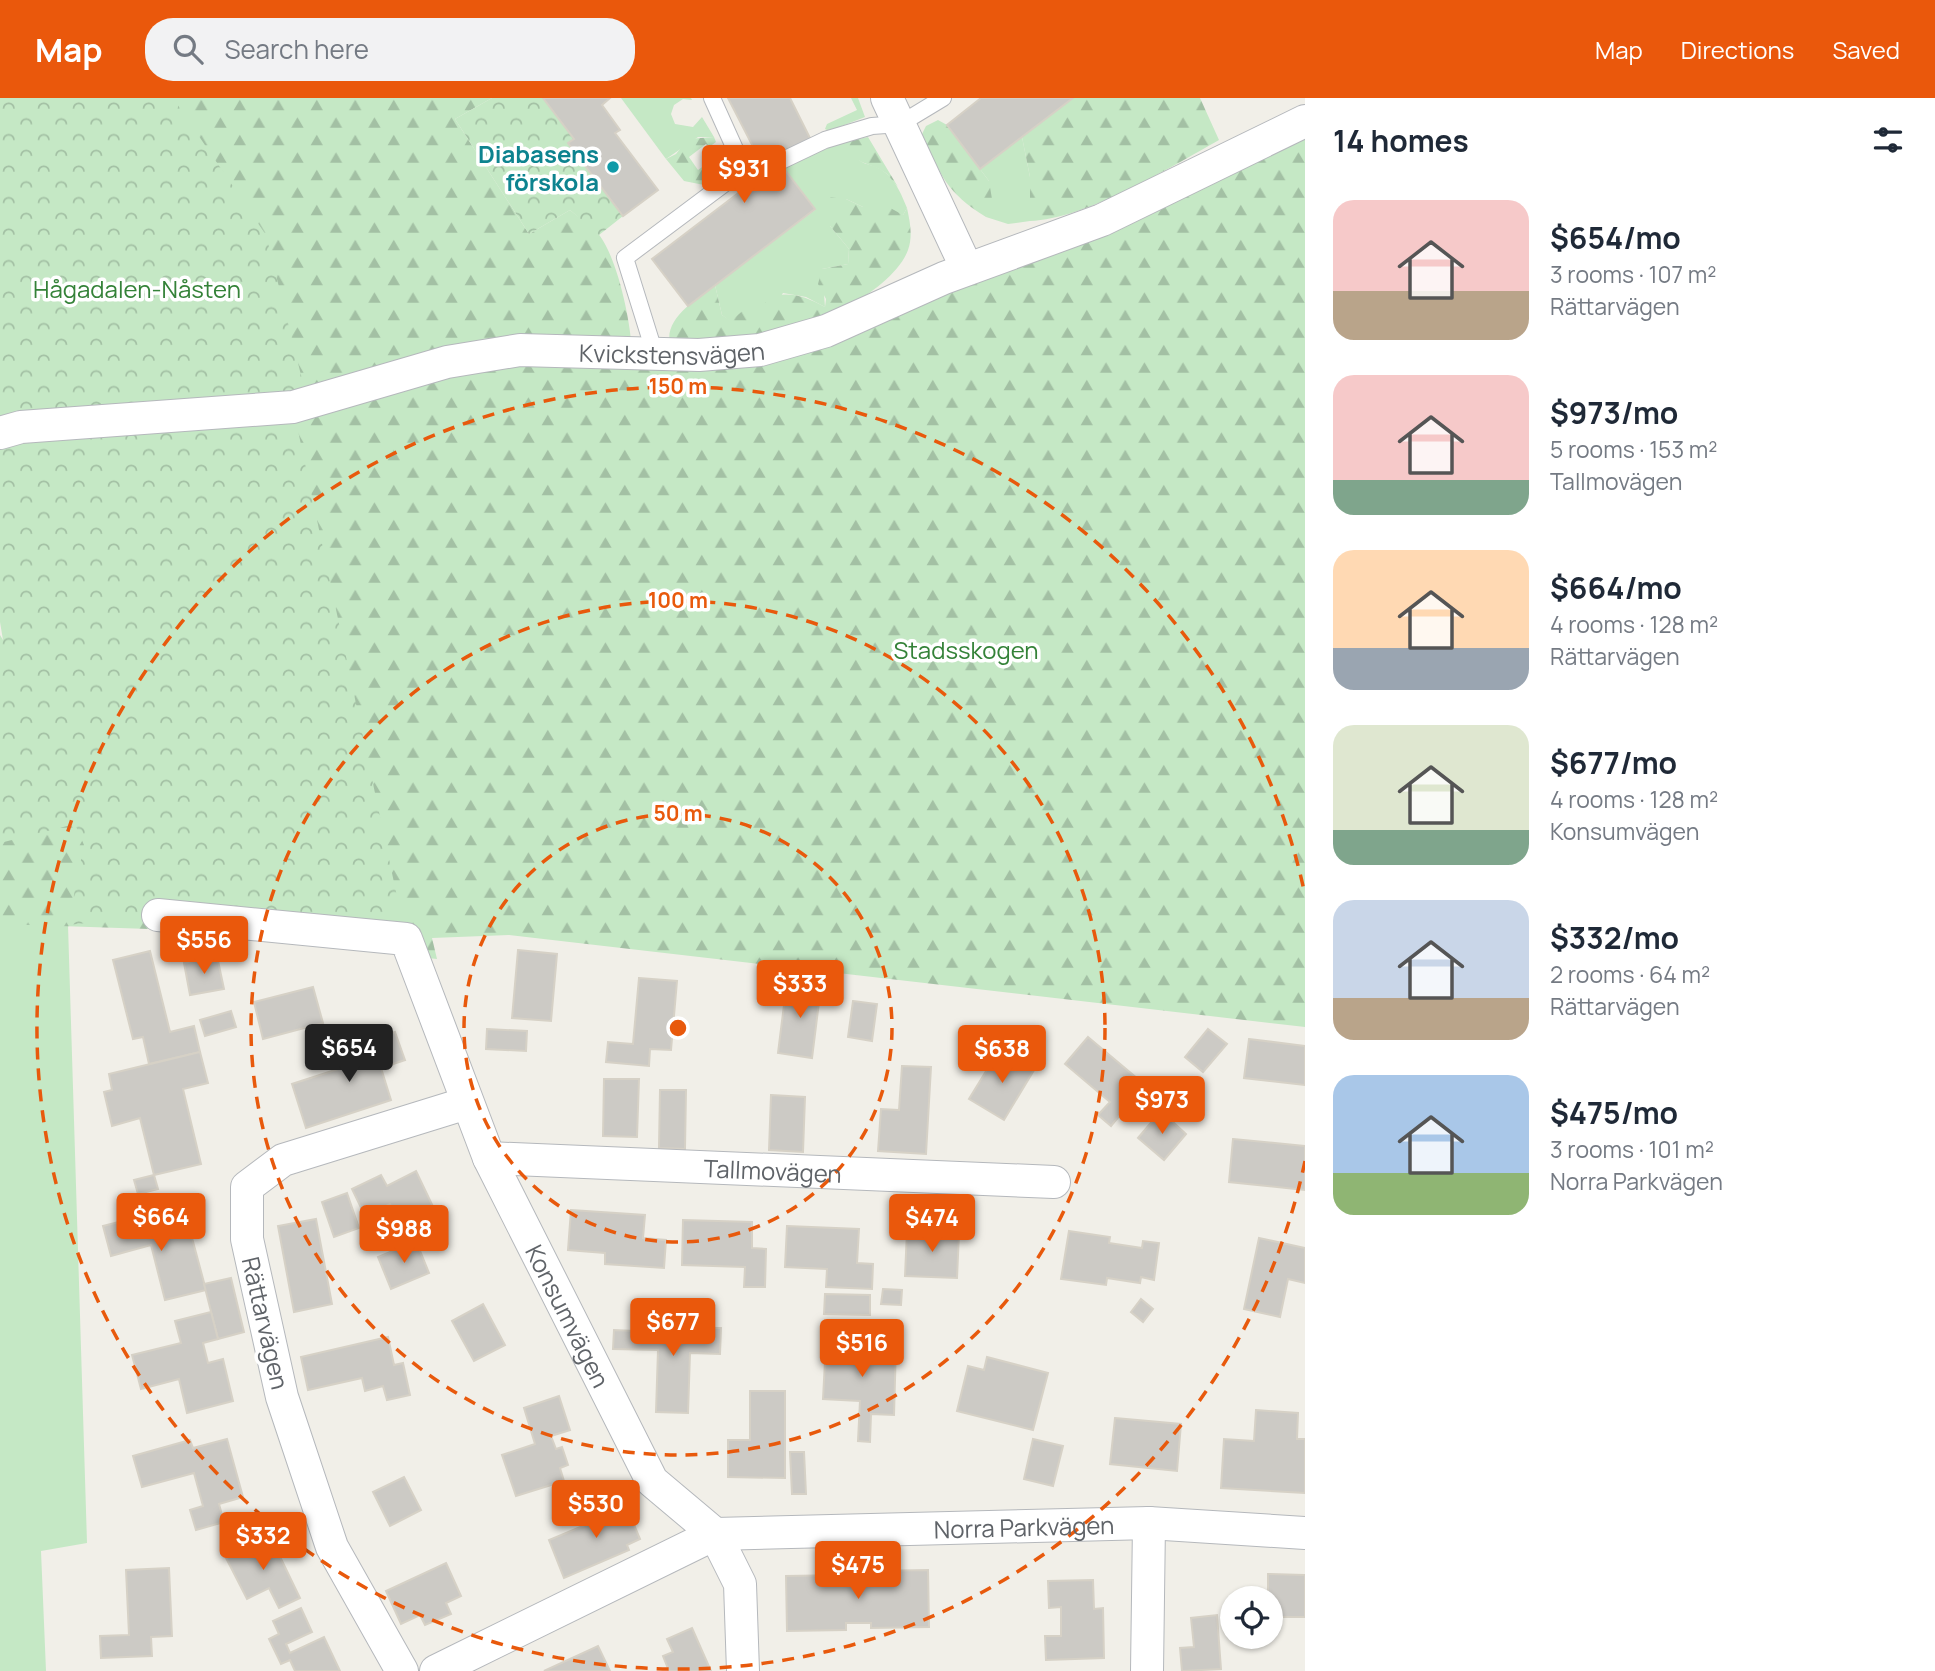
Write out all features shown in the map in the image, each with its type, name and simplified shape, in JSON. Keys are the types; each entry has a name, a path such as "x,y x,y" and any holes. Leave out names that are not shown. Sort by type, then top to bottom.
{"street":[{"path":"893,111 967,269"},
{"name":"Kvickstensvägen","path":"2,429 293,407 447,362 520,350 698,355 760,350 826,331 967,269 1101,220 1305,121"},
{"name":"Konsumvägen","path":"158,915 406,939 489,1158 652,1480 715,1534 740,1584 743,1671"},
{"name":"Rättarvägen","path":"402,1671 332,1547 282,1397 247,1239 247,1187 283,1160 396,1128 467,1103"},
{"name":"Tallmovägen","path":"489,1158 1054,1182"},
{"path":"1147,1671 1150,1523"},
{"name":"Norra Parkvägen","path":"436,1671 715,1534 1150,1523 1305,1533"}],"lane":[{"path":"712,98 744,169"},
{"path":"655,354 625,258 744,169 772,166 825,140 872,126 893,111 943,98"}],"green space":[{"name":"Stadsskogen","path":"0,98 492,98 455,119 529,234 570,210 600,236 607,247 622,292 632,353 760,350 1305,121 1305,1027 509,935 432,938 437,959 179,930 0,924 0,841 76,819"},
{"name":"Hågadalen-Nåsten","path":"0,98 173,98 266,235 308,403 293,407 406,939 158,915 68,925 84,845 75,824 0,843 0,635 3,640 0,622"},
{"path":"492,98 543,98 574,139 569,144 623,216 599,235 570,210 529,234 455,119"},
{"path":"621,98 691,98 692,100 683,99 674,105 671,114 675,124 693,127 702,117 714,137 698,137 666,159"},
{"path":"851,98 858,98 865,117 829,131 825,129 827,124 857,110"},
{"path":"1073,98 1200,98 1219,140 1101,202 1052,218 1030,221 1030,177 1022,137"},
{"path":"938,120 947,125 989,181 992,199 986,217 953,191 934,161 922,134 926,126"},
{"path":"714,137 716,142 709,147 706,144 689,157 698,170 715,158 712,152 720,148 721,161 716,173 704,185 684,181 666,159 676,154 688,139"},
{"path":"868,137 898,187 887,174 857,159 848,150 845,142"},
{"path":"1022,137 1030,177 1030,221 1008,224 986,217 989,181 980,169"},
{"path":"845,142 861,162 880,169 894,181 907,208 903,215 863,207 846,199 830,215 830,226 849,249 848,264 822,269 825,307 806,297 783,293 763,324 747,308 731,322 722,315 715,285 815,210 781,165"},
{"path":"827,197 846,199 863,207 867,201 876,200 903,215 907,208 910,245 899,265 885,280 847,307 784,334 743,340 670,344 669,335 677,318 691,303 715,285 722,315 731,321 747,307 763,323 762,310 768,297 776,295 797,296 825,307 826,299 818,284 822,269 848,264 849,249 830,226"},
{"path":"0,859 68,925 87,1543 41,1551 46,1671 0,1671"}],"building":[{"name":"Diabasens förskola","path":"543,98 610,98 602,105 620,130 615,133 658,190 623,216 568,143 574,139"},
{"path":"728,98 790,98 812,142 779,162 815,209 688,306 652,259 766,172"},
{"path":"981,98 1073,98 980,169 947,125"},
{"path":"518,950 557,954 551,1021 512,1018"},
{"path":"150,951 170,1032 194,1026 200,1052 149,1064 143,1037 133,1039 113,960"},
{"path":"217,956 224,989 190,995 184,963"},
{"path":"639,978 677,981 671,1050 650,1049 649,1066 606,1062 608,1042 633,1044"},
{"path":"787,981 821,986 812,1058 778,1053"},
{"path":"313,987 323,1023 263,1039 254,1002"},
{"path":"853,1001 877,1004 872,1041 848,1037"},
{"path":"231,1011 236,1027 205,1036 200,1020"},
{"path":"487,1029 527,1031 526,1051 486,1049"},
{"path":"1208,1029 1227,1044 1203,1072 1185,1057"},
{"path":"395,1032 405,1060 381,1068 391,1100 306,1128 292,1084 369,1059 363,1042"},
{"path":"1088,1037 1145,1085 1111,1126 1098,1115 1110,1102 1065,1064"},
{"path":"1249,1039 1305,1046 1305,1085 1244,1078"},
{"path":"999,1050 1034,1070 1004,1120 969,1099"},
{"path":"200,1052 208,1083 183,1089 201,1164 154,1175 140,1118 112,1126 104,1092 112,1090 109,1074"},
{"path":"902,1066 931,1067 926,1154 878,1151 881,1109 899,1110"},
{"path":"604,1079 639,1079 637,1137 603,1136"},
{"path":"660,1090 686,1090 685,1149 659,1148"},
{"path":"771,1095 805,1097 803,1152 769,1150"},
{"path":"1161,1111 1186,1134 1164,1160 1138,1138"},
{"path":"1233,1139 1305,1146 1305,1190 1229,1182"},
{"path":"416,1171 437,1215 403,1231 390,1204 365,1216 352,1189 381,1175 387,1186"},
{"path":"154,1175 158,1189 138,1194 134,1180"},
{"path":"347,1193 359,1228 334,1237 322,1202"},
{"path":"571,1210 645,1215 643,1238 666,1240 664,1268 605,1264 605,1253 568,1250"},
{"path":"150,1214 155,1231 188,1223 206,1290 165,1300 151,1245 111,1256 103,1226"},
{"path":"316,1219 332,1304 294,1312 278,1226"},
{"path":"683,1220 752,1222 752,1248 766,1249 765,1287 744,1287 745,1267 682,1265"},
{"path":"787,1226 859,1229 857,1263 873,1264 872,1289 826,1287 827,1269 785,1267"},
{"path":"907,1231 959,1233 957,1278 905,1276"},
{"path":"1069,1231 1110,1237 1109,1243 1142,1248 1143,1241 1159,1243 1154,1280 1141,1277 1140,1283 1107,1278 1106,1285 1061,1279"},
{"path":"1259,1238 1305,1248 1305,1283 1288,1279 1280,1317 1244,1309"},
{"path":"416,1241 429,1273 391,1289 378,1257"},
{"path":"231,1278 244,1332 218,1339 204,1284"},
{"path":"883,1289 902,1290 901,1305 881,1304"},
{"path":"825,1294 870,1295 870,1315 824,1314"},
{"path":"1141,1299 1153,1309 1143,1322 1131,1312"},
{"path":"483,1304 505,1345 474,1361 452,1321"},
{"path":"211,1312 218,1339 203,1343 208,1363 223,1359 233,1401 187,1413 179,1379 141,1389 132,1355 181,1343 175,1321"},
{"path":"683,1319 709,1320 709,1328 721,1328 720,1354 690,1353 688,1413 656,1412 658,1350 613,1349 614,1330 682,1333"},
{"path":"388,1337 394,1365 403,1363 410,1395 387,1400 383,1386 365,1391 362,1378 308,1390 301,1357"},
{"path":"826,1342 896,1345 894,1415 871,1414 870,1442 858,1441 860,1401 823,1399"},
{"path":"987,1357 1048,1373 1033,1430 957,1411 968,1366 984,1370"},
{"path":"750,1391 785,1391 785,1478 728,1477 728,1440 750,1440"},
{"path":"559,1396 570,1430 551,1436 556,1449 562,1447 568,1465 560,1468 564,1481 516,1496 502,1455 535,1444 524,1408"},
{"path":"1256,1410 1298,1413 1297,1439 1305,1439 1305,1493 1221,1488 1224,1439 1254,1441"},
{"path":"1115,1418 1181,1424 1177,1471 1110,1464"},
{"path":"227,1439 243,1497 219,1504 224,1522 196,1530 190,1510 203,1506 194,1473 142,1487 133,1456 190,1440 193,1448"},
{"path":"1033,1439 1063,1446 1053,1486 1024,1479"},
{"path":"790,1452 804,1452 806,1494 792,1494"},
{"path":"404,1477 421,1510 390,1526 373,1492"},
{"path":"622,1496 640,1539 627,1545 629,1550 564,1578 549,1540 609,1515 605,1503"},
{"path":"270,1536 300,1598 279,1608 269,1588 247,1599 226,1558"},
{"path":"446,1563 461,1596 446,1603 451,1614 425,1625 420,1615 401,1624 386,1591"},
{"path":"169,1568 172,1636 151,1637 152,1656 101,1658 100,1636 129,1635 126,1570"},
{"path":"928,1570 929,1627 871,1628 871,1623 846,1623 846,1630 787,1631 786,1576 845,1575 845,1586 871,1585 871,1571"},
{"path":"1268,1574 1305,1575 1305,1617 1283,1617 1283,1586 1268,1586"},
{"path":"1093,1580 1094,1609 1103,1608 1104,1658 1046,1660 1045,1636 1061,1636 1061,1607 1049,1608 1048,1581"},
{"path":"301,1608 312,1632 286,1644 290,1653 324,1637 340,1671 295,1671 290,1660 281,1664 269,1639 279,1634 273,1621"},
{"path":"1217,1615 1221,1669 1182,1671 1180,1648 1194,1647 1191,1618"},
{"path":"692,1628 711,1671 669,1671 663,1656 673,1652 667,1639"},
{"path":"598,1646 610,1671 544,1671"}],"place":[{"name":"Diabasens förskola","path":"613,167"}]}
